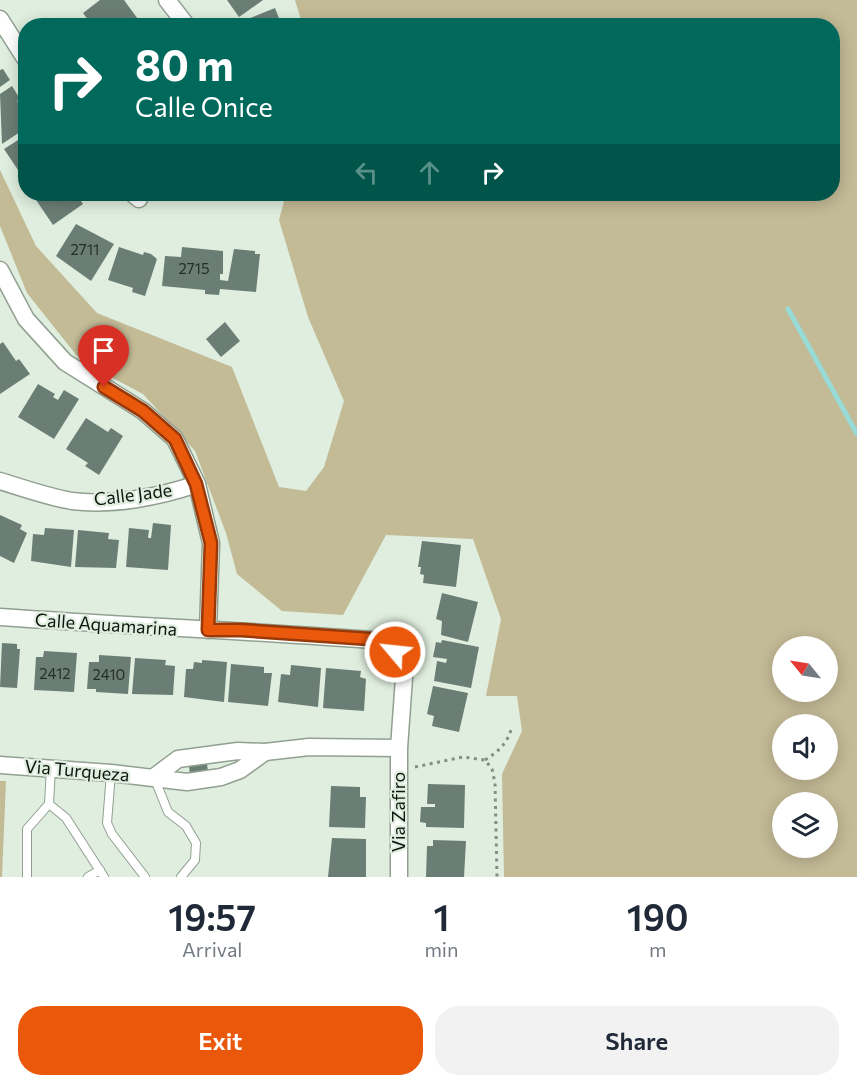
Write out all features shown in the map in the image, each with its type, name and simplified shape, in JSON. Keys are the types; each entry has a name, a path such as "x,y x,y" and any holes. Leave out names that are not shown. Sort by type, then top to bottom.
{"street":[{"path":"167,0 181,18"},
{"path":"0,19 18,47"},
{"path":"0,270 26,319 66,362 143,411 175,439 196,484 211,543 208,630"},
{"name":"Calle Jade","path":"0,481 73,501 111,501 173,492 196,484"},
{"name":"Calle Aquamarina","path":"0,617 385,640 405,664 399,748"},
{"name":"Via Turqueza","path":"154,777 178,759 217,754 309,747 399,748"},
{"name":"Via Zafiro","path":"399,748 399,877"},
{"name":"Via Turqueza","path":"0,765 154,777 187,783 221,777 240,770 265,752"}],"lane":[{"path":"217,754 221,777"},
{"path":"27,877 27,829 49,804 51,768"},
{"path":"111,773 107,823 112,834 145,877"},
{"path":"154,777 168,812 186,826 196,843 195,860 181,877"},
{"path":"49,804 66,818 102,873 88,877"}],"path":[{"path":"399,772 463,757 485,760 500,750 510,737 512,726"},
{"path":"485,760 492,769 495,783 497,877"}],"shaded area":[{"path":"295,0 857,0 857,877 504,877 502,774 522,731 517,696 486,696 501,619 473,539 386,535 343,615 282,611 237,574 226,533 195,451 143,394 81,361 27,293 0,226 0,170 36,246 97,313 232,367 279,487 306,491 324,467 344,401 308,317 279,220 284,201 840,201 840,18 301,18"},
{"path":"0,781 6,781 2,877 0,877"}],"building":[{"path":"100,0 124,0 137,18 87,18 83,13"},
{"path":"227,0 263,0 239,17"},
{"path":"275,8 279,18 250,18"},
{"path":"3,69 10,80 0,87 0,70"},
{"path":"12,86 18,96 18,133 2,144 0,94"},
{"path":"18,140 18,170 4,149"},
{"path":"37,201 81,201 83,204 53,225"},
{"path":"76,224 114,244 91,281 56,256"},
{"path":"119,247 143,255 144,252 151,254 157,259 145,296 132,292 133,288 108,280"},
{"path":"182,247 223,251 223,274 220,274 220,280 228,281 234,249 255,251 255,254 260,254 256,292 220,289 219,295 205,294 205,290 162,286 165,256 181,257"},
{"path":"225,322 240,341 221,357 206,339"},
{"path":"3,342 16,361 19,359 30,374 0,394 0,344"},
{"path":"38,384 55,394 53,397 58,400 64,390 79,399 54,439 18,417"},
{"path":"86,418 108,432 111,428 123,436 99,475 85,466 88,463 66,449"},
{"path":"0,515 22,525 20,529 27,533 14,563 0,556"},
{"path":"153,523 171,525 168,570 126,567 129,528 149,530 148,538 151,538"},
{"path":"45,528 74,530 71,567 31,561 33,534 44,535"},
{"path":"78,530 109,533 108,539 119,540 116,568 75,567"},
{"path":"422,541 461,545 456,587 423,583 424,575 420,574 421,567 418,567"},
{"path":"442,593 478,602 468,642 441,635 442,621 436,619"},
{"path":"442,640 479,647 471,688 434,681 437,661 446,663 447,659 433,657 436,642 441,643"},
{"path":"2,643 17,644 17,649 20,649 17,688 0,687"},
{"path":"44,651 77,653 74,692 34,690 36,657 43,657"},
{"path":"99,655 131,657 128,694 96,692 96,689 87,689 89,662 99,662"},
{"path":"135,658 166,660 165,665 175,666 173,695 132,694"},
{"path":"202,660 227,662 224,702 184,697 186,669 193,669 194,662 202,663"},
{"path":"231,664 264,667 264,673 272,673 268,706 228,702"},
{"path":"291,665 321,668 318,707 278,702 281,674 290,675"},
{"path":"326,668 361,671 360,677 366,679 364,711 323,708"},
{"path":"433,686 468,693 459,732 432,726 434,716 427,714"},
{"path":"207,763 208,772 190,775 189,766"},
{"path":"428,784 465,785 464,828 426,827 426,823 420,822 421,807 435,807 435,804 427,804"},
{"path":"331,786 360,787 360,797 366,797 365,828 329,827"},
{"path":"332,838 366,839 366,877 328,877"},
{"path":"433,840 466,841 464,877 426,877 427,846 433,846"}],"waterway":[{"path":"788,309 857,434"}],"route":[{"path":"104,387 143,411 175,439 196,484 211,543 208,630 241,630 385,640 395,652"}]}
